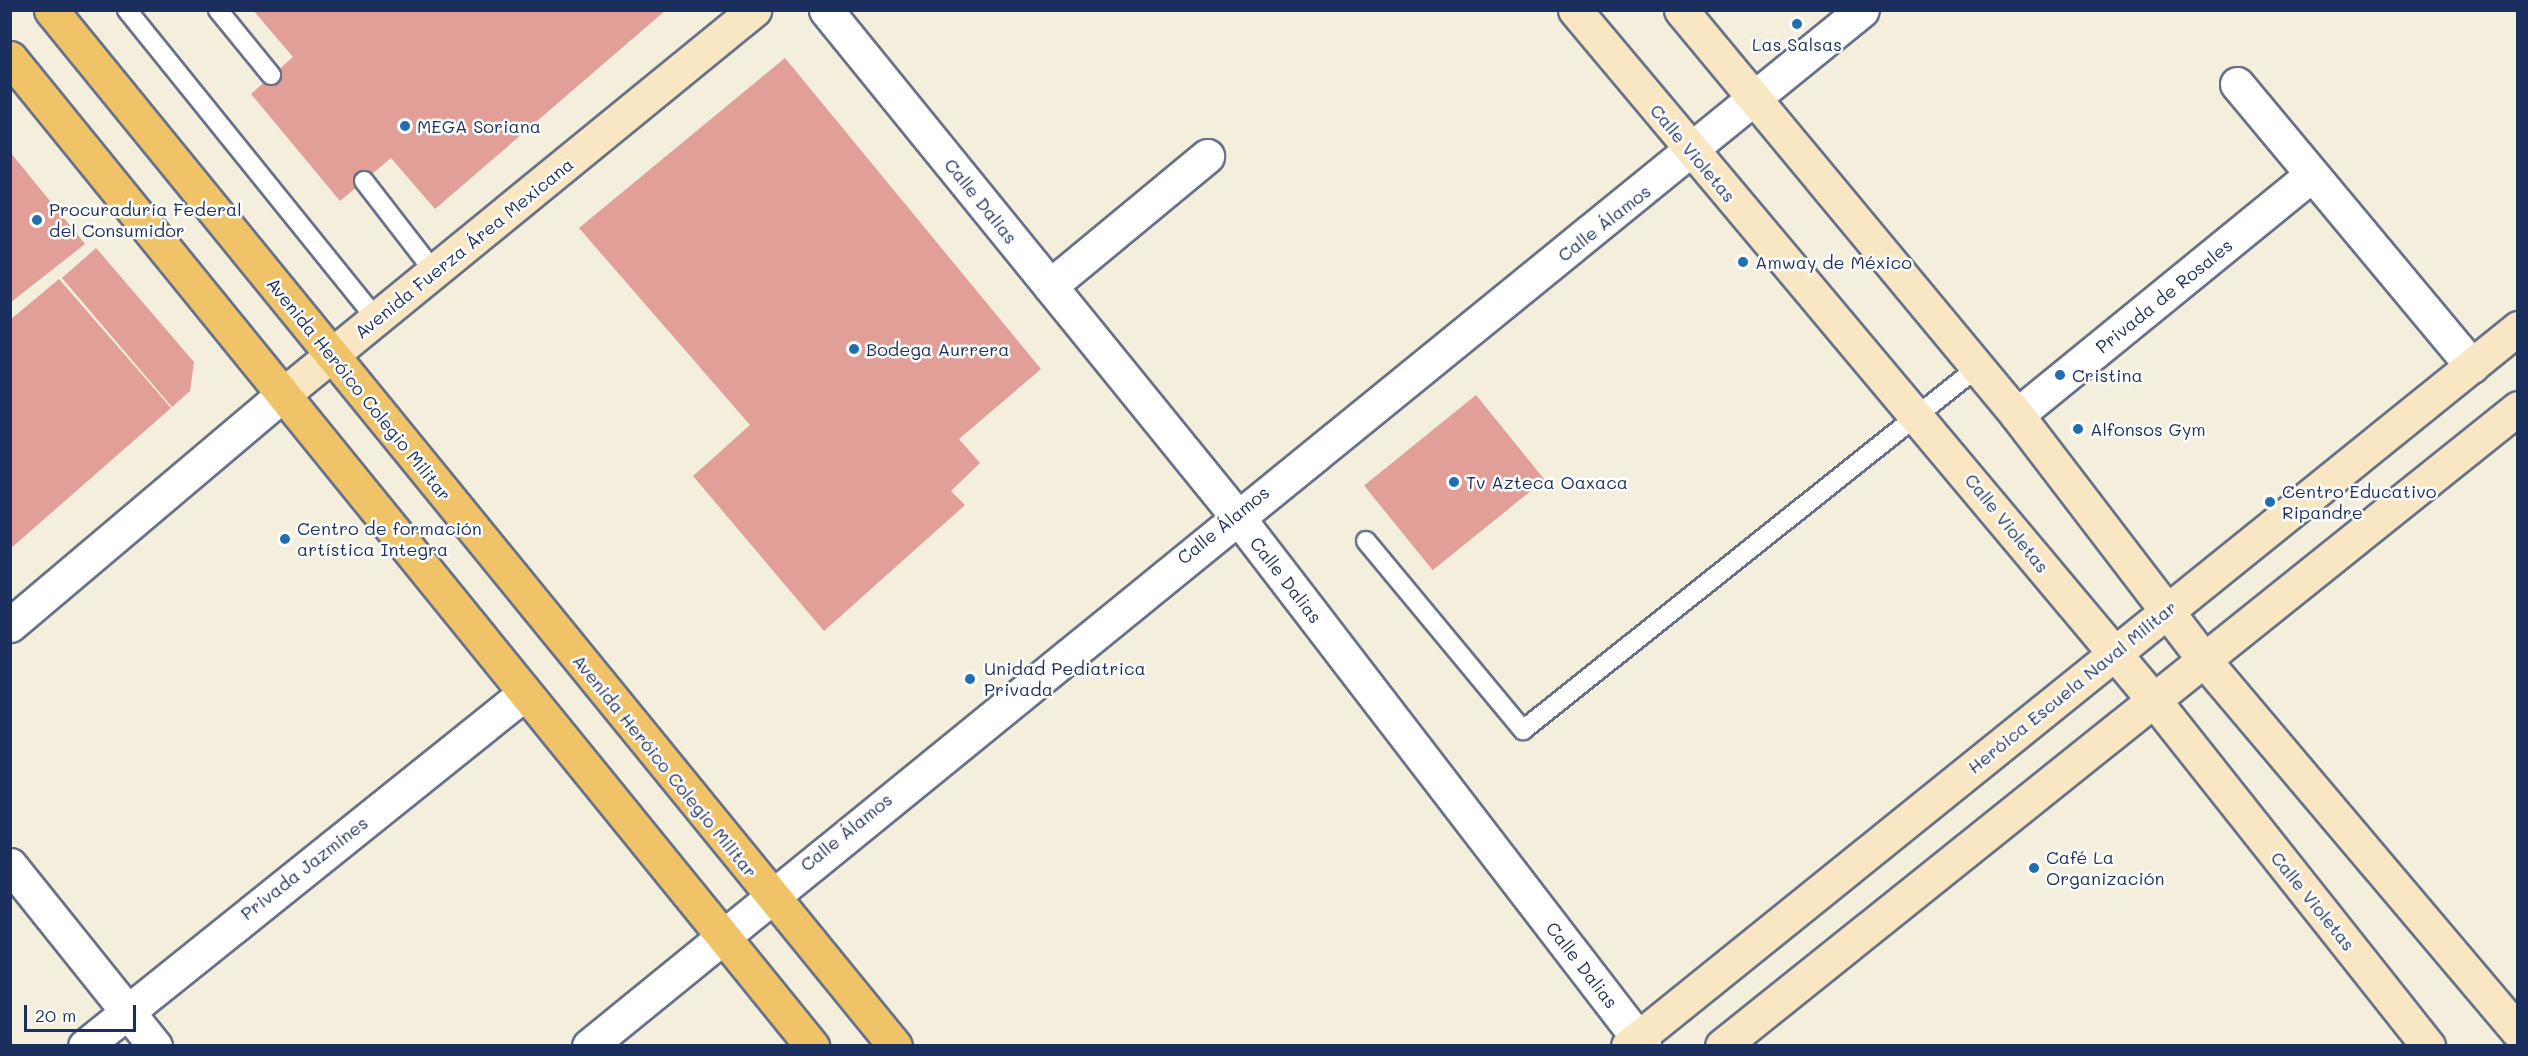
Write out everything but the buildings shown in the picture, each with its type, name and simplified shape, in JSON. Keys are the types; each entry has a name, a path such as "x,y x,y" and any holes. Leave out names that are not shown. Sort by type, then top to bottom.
{"main road":[{"name":"Avenida Heróico Colegio Militar","path":"51,10 769,895 895,1046"},
{"path":"10,58 285,393 812,1046"}],"street":[{"name":"Avenida Fuerza Área Mexicana","path":"10,625 285,393 435,273 754,10"},
{"name":"Calle Dalias","path":"826,10 1236,515 1637,1043"},
{"name":"Calle Violetas","path":"1575,10 1693,153 1919,416 2153,699 2428,1046"},
{"path":"1681,10 2018,415 2168,609 2204,660 2517,1031"},
{"name":"Calle Álamos","path":"589,1046 769,895 1236,515 1693,153 1862,10"},
{"path":"2237,84 2310,176 2472,366"},
{"path":"1050,286 1207,156"},
{"name":"Privada de Rosales","path":"2018,415 2310,176"},
{"name":"Heróica Escuela Naval Militar","path":"1637,1043 2168,609 2517,328"},
{"path":"1722,1046 2517,408"},
{"name":"Privada Jazmines","path":"85,1046 126,1009 525,693"},
{"path":"10,865 155,1046"}],"lane":[{"path":"127,10 377,320"},
{"path":"218,10 271,75"},
{"path":"364,181 435,273"},
{"path":"1366,541 1523,729 1919,416 1977,367"}],"place":[{"name":"Las Salsas","path":"1797,24"},
{"name":"MEGA Soriana","path":"405,126"},
{"name":"Procuraduría Federal del Consumidor","path":"37,220"},
{"name":"Amway de México","path":"1743,262"},
{"name":"Bodega Aurrera","path":"854,349"},
{"name":"Cristina","path":"2060,375"},
{"name":"Alfonsos Gym","path":"2078,429"},
{"name":"Tv Azteca Oaxaca","path":"1454,482"},
{"name":"Centro Educativo Ripandre","path":"2270,502"},
{"name":"Centro de formación artística Integra","path":"285,539"},
{"name":"Unidad Pediatrica Privada","path":"970,679"},
{"name":"Café La Organización","path":"2034,868"}]}
